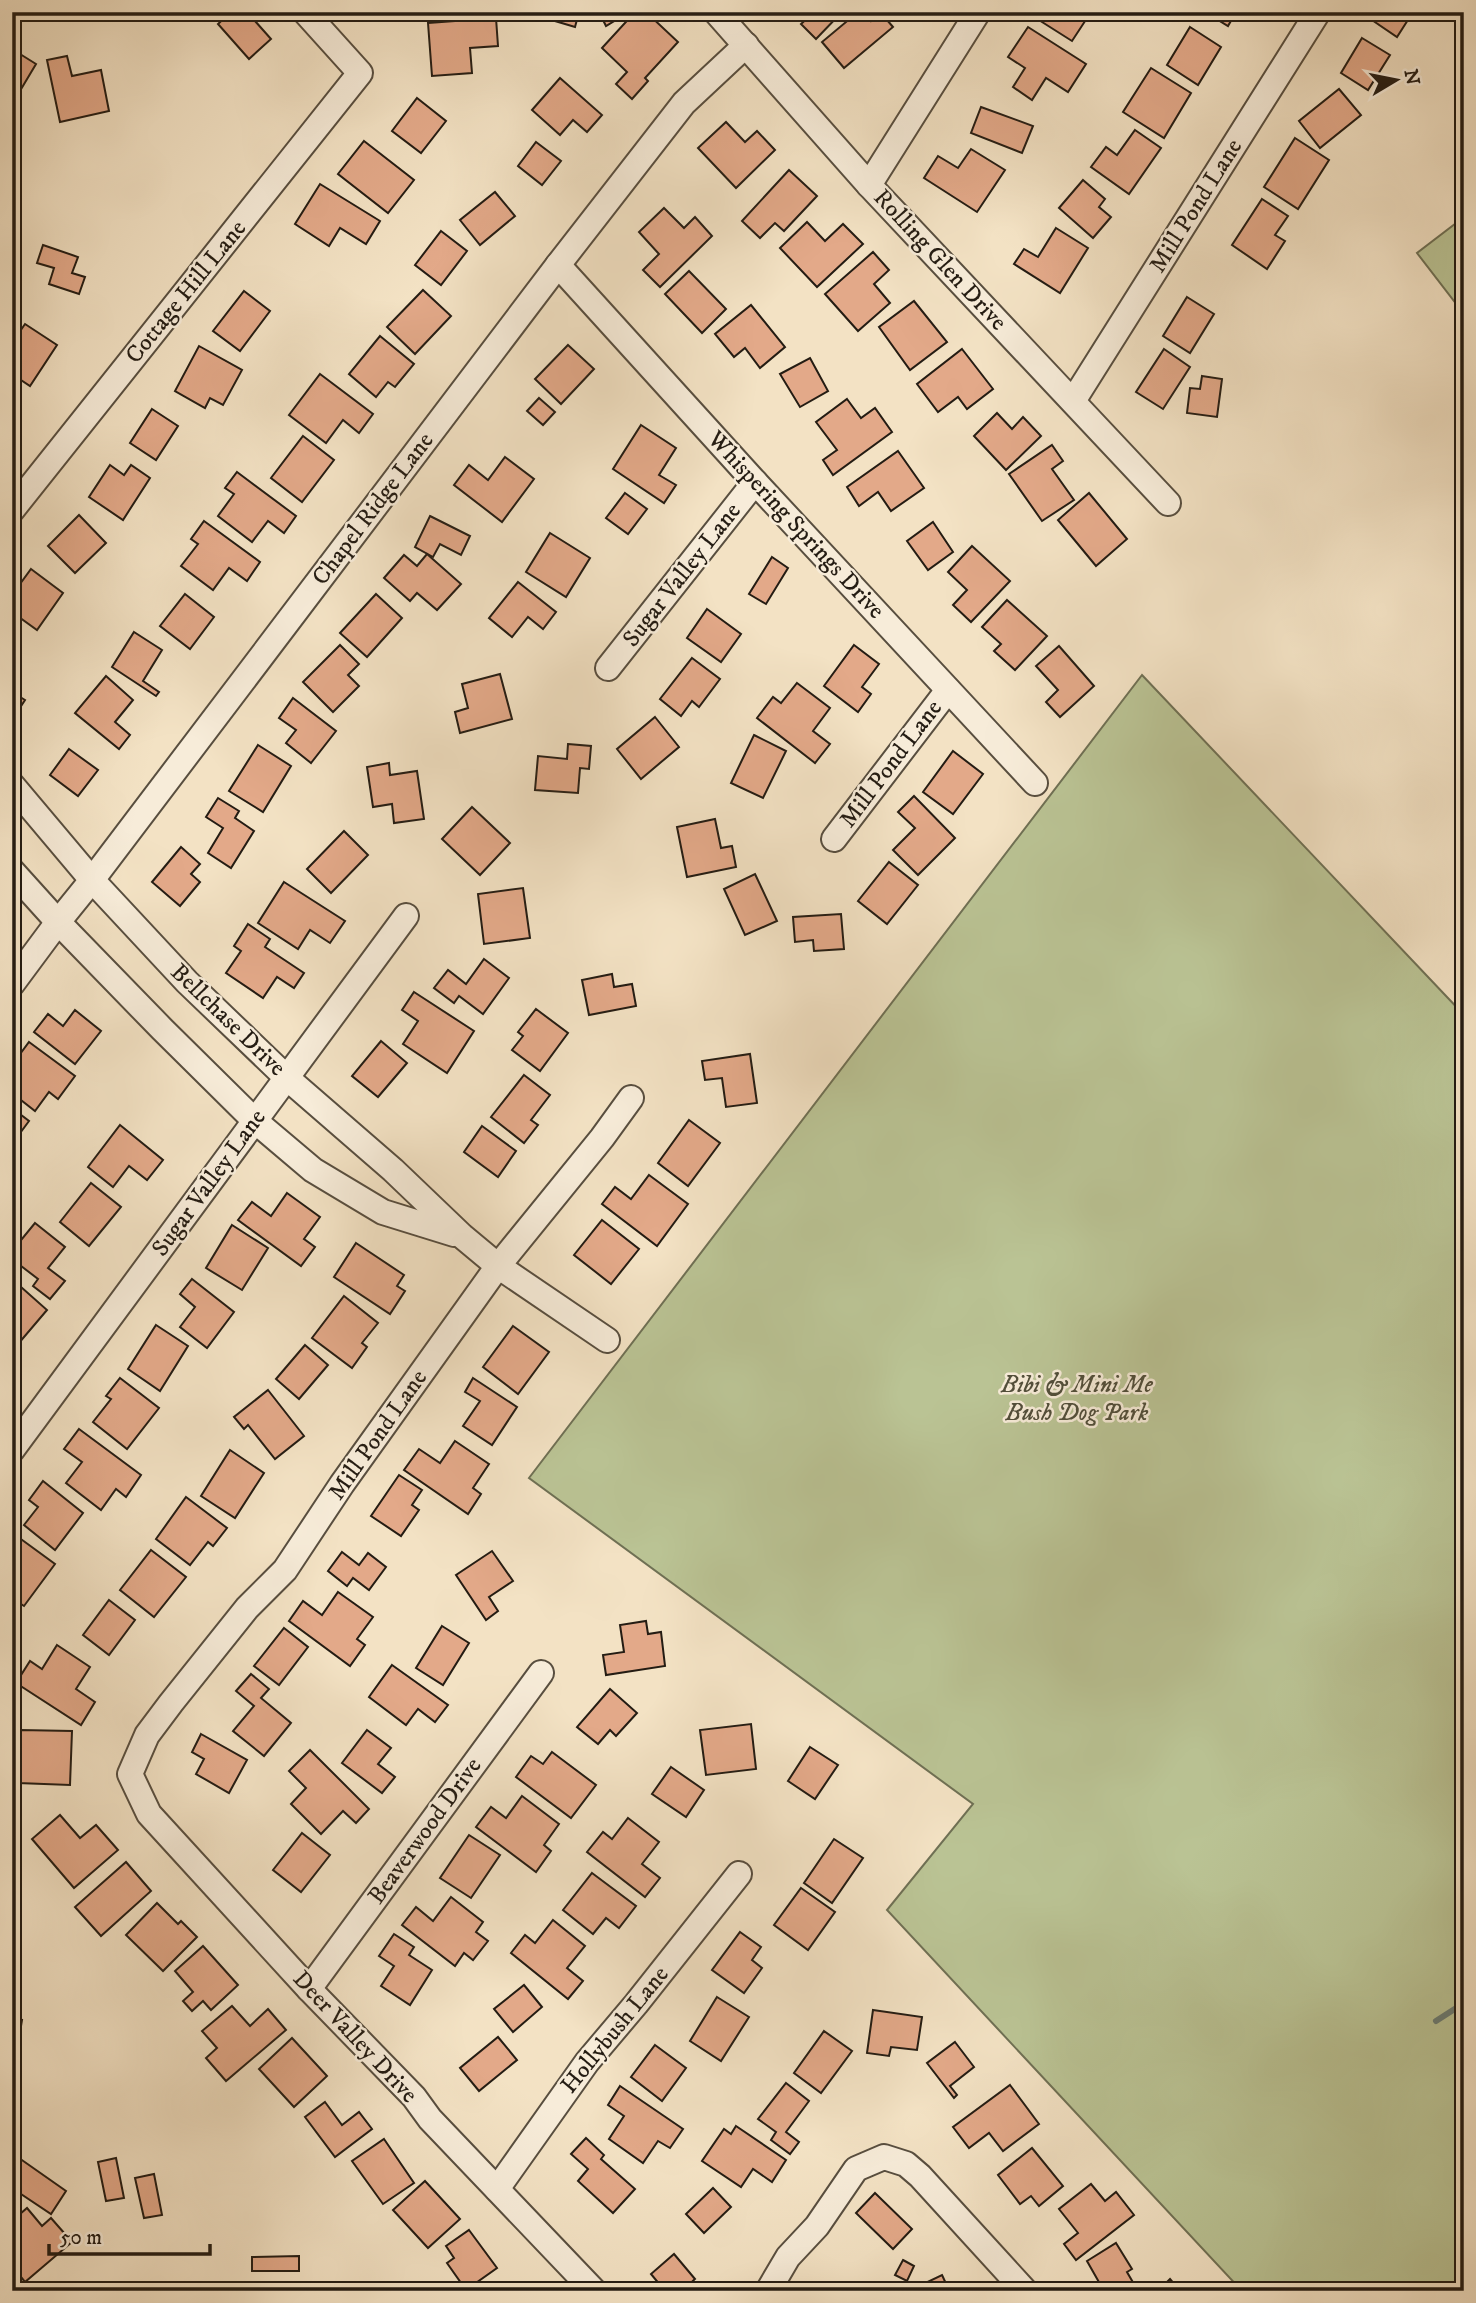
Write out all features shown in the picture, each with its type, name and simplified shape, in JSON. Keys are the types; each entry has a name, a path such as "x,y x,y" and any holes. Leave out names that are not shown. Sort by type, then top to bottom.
{"street":[{"name":"Cottage Hill Lane","path":"12,510 360,73 305,12"},
{"name":"Rolling Glen Drive","path":"716,12 869,185 1168,503"},
{"path":"869,185 978,12"},
{"name":"Mill Pond Lane","path":"1073,401 1318,12"},
{"name":"Chapel Ridge Lane","path":"12,984 684,103 746,45"},
{"name":"Whispering Springs Drive","path":"558,265 1035,783"},
{"name":"Sugar Valley Lane","path":"608,668 755,482"},
{"name":"Mill Pond Lane","path":"834,839 948,690"},
{"name":"Bellchase Drive","path":"12,785 92,880 187,982 287,1078 498,1266 607,1340"},
{"name":"Bellchase Drive","path":"12,870 58,922 255,1121 313,1170 383,1212 462,1236"},
{"name":"Sugar Valley Lane","path":"12,1450 406,916"},
{"name":"Mill Pond Lane","path":"130,1774 147,1735 163,1713 247,1608 285,1570 342,1484 498,1266 631,1098"},
{"name":"Beaverwood Drive","path":"309,1989 541,1673"},
{"name":"Deer Valley Drive","path":"130,1774 149,1814 309,1989 414,2097 430,2119 594,2291"},
{"name":"Hollybush Lane","path":"497,2189 587,2062 739,1874"},
{"path":"768,2291 788,2257 817,2225 856,2169 884,2157 906,2164 920,2176 1025,2291"}],"green space":[{"path":"1464,217 1464,314 1417,253"},
{"name":"Bibi & Mini Me Bush Dog Park","path":"1142,675 1464,1015 1464,2291 1242,2291 887,1910 973,1804 529,1478"}],"building":[{"path":"231,12 247,12 271,39 249,59 218,24"},
{"path":"558,12 579,12 575,27 555,21"},
{"path":"599,12 629,12 606,26"},
{"path":"635,12 646,12 678,42 645,78 648,81 632,99 616,84 627,72 602,48"},
{"path":"808,12 842,12 816,39 801,24 811,15"},
{"path":"858,12 864,12 871,21 881,13 893,27 844,68 822,42"},
{"path":"1033,12 1091,12 1072,41 1031,15"},
{"path":"1205,12 1236,12 1228,26"},
{"path":"1373,12 1413,12 1397,37 1369,18"},
{"path":"496,18 498,46 470,48 472,73 432,76 428,23"},
{"path":"1028,27 1086,64 1068,92 1046,78 1032,100 1013,87 1025,68 1008,57"},
{"path":"1190,27 1221,47 1198,85 1167,65"},
{"path":"1362,38 1390,55 1368,90 1341,73"},
{"path":"12,49 36,64 14,101 12,100"},
{"path":"67,56 72,76 101,70 109,111 60,122 47,60"},
{"path":"1151,68 1191,93 1164,138 1123,112"},
{"path":"560,78 602,115 587,132 573,120 560,135 532,110"},
{"path":"1339,89 1361,115 1320,148 1299,121"},
{"path":"417,98 446,121 421,153 392,131"},
{"path":"981,107 1033,126 1022,153 971,133"},
{"path":"726,122 745,142 757,131 775,150 736,188 698,148"},
{"path":"1135,130 1161,148 1129,194 1091,167 1106,147 1117,155"},
{"path":"1295,138 1329,160 1298,209 1264,187"},
{"path":"364,141 414,180 388,213 338,174"},
{"path":"536,142 561,161 542,185 518,166"},
{"path":"971,149 1005,170 977,212 924,178 938,156 958,168"},
{"path":"789,170 817,196 784,231 775,223 760,238 742,221"},
{"path":"1083,180 1105,199 1099,207 1111,217 1093,238 1059,208"},
{"path":"320,184 380,221 366,244 340,228 329,246 295,224"},
{"path":"495,192 515,216 480,245 460,220"},
{"path":"1262,199 1288,216 1275,235 1285,241 1267,269 1232,245"},
{"path":"664,208 684,228 695,217 712,236 660,287 643,270 659,254 639,232"},
{"path":"807,222 825,241 843,224 863,244 817,287 780,248"},
{"path":"1056,228 1088,248 1060,293 1014,264 1024,249 1038,257"},
{"path":"441,231 467,251 441,285 415,265"},
{"path":"43,245 78,257 72,273 85,277 79,294 49,284 54,268 37,263"},
{"path":"873,252 889,270 874,284 890,303 858,331 825,294"},
{"path":"689,271 726,309 702,333 665,294"},
{"path":"423,290 451,316 415,354 387,327"},
{"path":"244,291 270,311 240,351 213,331"},
{"path":"1187,297 1214,314 1190,353 1163,336"},
{"path":"914,301 947,342 910,370 879,327"},
{"path":"751,305 785,347 760,368 745,348 734,357 715,334"},
{"path":"25,324 57,345 30,386 12,374 12,343"},
{"path":"380,336 414,364 395,387 388,382 376,397 349,374"},
{"path":"568,345 594,369 561,404 535,379"},
{"path":"199,346 242,370 223,405 210,398 205,408 175,391"},
{"path":"962,349 993,389 967,409 958,397 938,412 917,384"},
{"path":"1164,349 1190,367 1163,409 1136,392"},
{"path":"810,358 828,391 800,407 780,374"},
{"path":"320,374 373,414 359,433 343,420 326,443 289,415"},
{"path":"1202,376 1222,379 1217,417 1187,413 1190,388 1200,389"},
{"path":"539,398 555,412 543,425 527,411"},
{"path":"847,399 861,418 875,408 892,432 833,475 823,460 837,450 816,422"},
{"path":"152,409 178,426 156,460 130,443"},
{"path":"997,413 1012,429 1023,417 1041,436 1006,470 974,436"},
{"path":"641,425 676,448 659,475 676,485 664,503 613,469"},
{"path":"303,436 334,460 302,502 271,478"},
{"path":"1052,445 1063,461 1052,469 1074,500 1042,521 1009,474"},
{"path":"898,451 924,488 891,511 878,492 859,506 847,487"},
{"path":"505,457 534,479 502,522 454,485 469,465 488,480"},
{"path":"110,465 124,475 131,465 150,478 123,520 89,497"},
{"path":"237,472 296,516 284,533 268,521 252,542 218,516 234,494 225,488"},
{"path":"625,493 647,509 628,534 606,518"},
{"path":"1089,493 1127,539 1096,566 1058,520"},
{"path":"79,515 106,543 75,573 48,546"},
{"path":"430,516 470,536 461,555 440,544 433,557 415,547"},
{"path":"204,521 260,562 247,581 229,568 213,590 181,566 198,544 191,539"},
{"path":"933,522 953,552 928,570 907,541"},
{"path":"550,533 590,558 566,597 526,572"},
{"path":"972,546 1010,581 971,622 953,605 967,590 948,572"},
{"path":"427,554 461,584 437,610 417,593 410,601 384,578 404,555 417,566"},
{"path":"772,557 788,568 766,604 749,594"},
{"path":"31,569 63,593 37,630 12,612 12,595"},
{"path":"518,582 556,612 543,629 528,617 512,637 489,618"},
{"path":"185,594 214,617 190,649 160,626"},
{"path":"376,594 402,618 367,657 340,633"},
{"path":"1007,600 1047,636 1015,670 994,651 1001,644 982,627"},
{"path":"707,609 741,634 721,662 687,638"},
{"path":"134,632 162,650 143,681 159,692 156,696 112,667"},
{"path":"340,645 359,664 348,675 359,686 333,712 303,682"},
{"path":"854,645 879,664 862,687 871,694 858,712 824,686"},
{"path":"1059,646 1094,686 1060,717 1046,702 1058,690 1036,666"},
{"path":"692,658 720,679 699,707 692,701 681,716 660,699"},
{"path":"500,674 512,719 460,733 455,712 468,708 462,684"},
{"path":"106,676 133,700 115,722 130,735 119,749 75,713"},
{"path":"797,683 830,708 813,731 830,744 815,763 757,718 773,697 781,703"},
{"path":"12,692 25,700 12,720"},
{"path":"293,698 336,731 311,763 286,743 296,730 279,718"},
{"path":"655,717 679,747 641,779 617,749"},
{"path":"754,735 786,751 763,798 731,783"},
{"path":"568,744 591,746 589,769 580,768 578,793 535,790 538,756 567,759"},
{"path":"258,745 291,766 263,812 229,791"},
{"path":"69,749 98,770 78,796 50,775"},
{"path":"953,751 983,774 953,814 923,792"},
{"path":"389,763 390,775 417,771 424,819 394,823 392,804 373,807 367,767"},
{"path":"914,796 955,838 918,875 893,850 915,828 898,812"},
{"path":"218,798 239,811 235,818 254,831 231,868 208,853 223,828 206,817"},
{"path":"472,807 510,843 480,875 442,839"},
{"path":"715,819 721,848 732,846 736,867 687,877 677,827"},
{"path":"344,831 368,855 331,893 307,869"},
{"path":"181,847 200,864 191,874 200,882 180,906 152,882"},
{"path":"889,862 918,885 887,924 858,901"},
{"path":"755,874 777,921 745,935 724,889"},
{"path":"284,882 345,921 330,943 310,930 298,949 258,923"},
{"path":"523,888 530,938 484,944 478,894"},
{"path":"841,914 844,949 814,951 813,940 795,942 793,917"},
{"path":"248,924 270,939 265,947 304,973 294,988 277,977 263,998 226,973 241,951 234,946"},
{"path":"484,959 509,978 483,1014 459,996 454,1003 434,988 448,970 466,984"},
{"path":"612,974 614,987 632,984 636,1006 589,1015 582,980"},
{"path":"414,992 474,1031 447,1073 403,1044 418,1021 402,1010"},
{"path":"536,1009 568,1033 540,1071 512,1050 523,1036 518,1032"},
{"path":"75,1010 101,1031 75,1064 34,1032 48,1014 63,1026"},
{"path":"381,1041 407,1063 378,1097 352,1076"},
{"path":"29,1042 75,1076 58,1099 49,1092 35,1111 12,1093 12,1065"},
{"path":"750,1054 757,1103 726,1107 722,1078 705,1080 702,1061"},
{"path":"524,1075 550,1095 531,1120 538,1125 524,1143 491,1117"},
{"path":"12,1108 29,1121 12,1144"},
{"path":"689,1120 720,1143 688,1186 658,1163"},
{"path":"120,1125 163,1160 147,1180 129,1166 113,1187 88,1167"},
{"path":"482,1126 516,1151 498,1177 464,1152"},
{"path":"649,1175 688,1204 657,1246 602,1204 615,1187 631,1199"},
{"path":"91,1183 121,1207 89,1246 60,1222"},
{"path":"287,1193 320,1217 304,1239 315,1247 301,1266 238,1220 252,1202 271,1216"},
{"path":"602,1220 639,1249 611,1284 574,1255"},
{"path":"35,1223 65,1247 48,1268 65,1281 50,1299 33,1286 38,1279 12,1259 12,1251"},
{"path":"232,1225 268,1248 242,1290 206,1268"},
{"path":"356,1243 404,1275 397,1286 405,1291 390,1314 334,1277"},
{"path":"12,1279 47,1310 13,1350 12,1349"},
{"path":"192,1279 234,1312 207,1348 180,1327 195,1307 180,1294"},
{"path":"344,1296 378,1323 362,1343 367,1347 352,1368 312,1338"},
{"path":"156,1325 188,1346 160,1391 128,1369"},
{"path":"513,1326 549,1352 518,1394 483,1367"},
{"path":"305,1345 328,1365 299,1399 276,1379"},
{"path":"120,1378 159,1408 127,1449 93,1422 111,1399 106,1396"},
{"path":"473,1378 517,1407 492,1445 463,1426 480,1401 465,1392"},
{"path":"268,1390 304,1436 275,1459 248,1425 244,1429 234,1417"},
{"path":"79,1429 141,1475 126,1497 116,1489 101,1510 66,1483 82,1462 64,1449"},
{"path":"455,1441 489,1464 473,1488 481,1494 468,1514 404,1470 419,1449 440,1463"},
{"path":"230,1450 264,1473 235,1518 201,1496"},
{"path":"399,1475 422,1490 412,1505 419,1510 401,1536 371,1516"},
{"path":"43,1481 83,1513 55,1550 24,1525 38,1507 29,1500"},
{"path":"186,1497 227,1528 213,1546 208,1542 190,1565 156,1539"},
{"path":"14,1534 55,1564 24,1606 12,1598"},
{"path":"151,1550 186,1577 154,1617 120,1590"},
{"path":"492,1551 513,1581 489,1597 498,1611 486,1620 456,1575"},
{"path":"342,1552 359,1565 368,1553 386,1567 369,1590 353,1578 347,1586 328,1571"},
{"path":"338,1592 373,1617 357,1639 365,1645 350,1666 289,1621 303,1601 322,1615"},
{"path":"109,1600 135,1620 109,1655 83,1635"},
{"path":"646,1621 648,1634 661,1632 665,1666 606,1675 603,1655 624,1652 620,1625"},
{"path":"442,1626 469,1643 443,1685 416,1668"},
{"path":"284,1628 308,1647 279,1685 254,1666"},
{"path":"57,1645 90,1667 76,1689 95,1702 81,1725 16,1683 30,1661 42,1669"},
{"path":"392,1665 448,1705 435,1722 418,1709 406,1725 369,1697"},
{"path":"251,1674 269,1689 261,1698 291,1723 264,1756 233,1731 254,1706 236,1691"},
{"path":"610,1689 637,1713 616,1736 610,1730 598,1744 577,1727"},
{"path":"751,1724 756,1769 706,1775 700,1730"},
{"path":"20,1730 72,1731 70,1785 18,1783"},
{"path":"367,1730 391,1748 378,1764 395,1777 382,1793 342,1763"},
{"path":"201,1734 247,1760 229,1793 196,1774 204,1759 192,1752"},
{"path":"810,1747 838,1765 815,1799 788,1781"},
{"path":"310,1750 369,1809 356,1823 343,1811 321,1834 291,1804 306,1788 289,1771"},
{"path":"552,1752 596,1785 571,1818 516,1777 531,1756 543,1764"},
{"path":"671,1767 704,1790 686,1817 652,1794"},
{"path":"522,1796 559,1824 544,1845 551,1851 536,1872 476,1827 491,1807 506,1818"},
{"path":"60,1815 80,1838 96,1825 118,1850 74,1888 32,1839"},
{"path":"628,1818 659,1842 642,1864 660,1878 645,1897 587,1852 603,1832 612,1839"},
{"path":"302,1833 330,1855 301,1892 273,1870"},
{"path":"469,1835 500,1855 471,1898 440,1878"},
{"path":"834,1839 863,1858 832,1903 804,1883"},
{"path":"126,1862 151,1891 101,1936 75,1907"},
{"path":"592,1873 636,1906 619,1928 606,1918 593,1934 563,1910"},
{"path":"801,1888 835,1912 808,1950 774,1925"},
{"path":"451,1897 483,1922 476,1932 488,1941 473,1960 464,1953 455,1966 402,1925 416,1907 433,1921"},
{"path":"157,1903 178,1924 181,1921 197,1937 163,1971 126,1935"},
{"path":"553,1920 585,1946 567,1968 583,1981 568,1999 511,1953 525,1935 535,1943"},
{"path":"740,1932 761,1947 752,1960 762,1968 744,1993 712,1970"},
{"path":"394,1934 414,1947 409,1955 432,1970 410,2005 381,1986 394,1966 379,1956"},
{"path":"203,1946 238,1985 211,2010 203,2001 192,2011 183,2001 193,1992 175,1971"},
{"path":"524,1985 542,2007 513,2032 494,2009"},
{"path":"717,1997 749,2017 721,2061 690,2041"},
{"path":"232,2006 250,2026 268,2009 286,2030 226,2081 206,2058 217,2048 202,2031"},
{"path":"873,2010 922,2017 917,2050 891,2047 889,2056 867,2053"},
{"path":"12,2019 22,2020 16,2057 12,2057"},
{"path":"824,2031 852,2051 821,2093 794,2073"},
{"path":"498,2037 517,2060 479,2091 460,2068"},
{"path":"292,2038 327,2076 294,2107 259,2069"},
{"path":"955,2042 974,2067 950,2086 957,2095 954,2098 927,2063"},
{"path":"655,2045 686,2068 662,2101 631,2077"},
{"path":"786,2083 809,2101 786,2132 799,2142 790,2154 771,2140 776,2132 758,2119"},
{"path":"1010,2085 1039,2124 1003,2151 989,2133 969,2148 953,2127"},
{"path":"620,2086 683,2129 670,2148 658,2141 643,2163 609,2139 624,2116 608,2105"},
{"path":"325,2102 342,2125 359,2112 372,2129 335,2157 305,2117"},
{"path":"736,2126 786,2160 772,2182 753,2169 741,2187 702,2161 724,2129 731,2134"},
{"path":"586,2138 604,2155 601,2159 635,2189 613,2213 578,2181 588,2169 571,2154"},
{"path":"384,2139 414,2183 383,2204 352,2161"},
{"path":"1032,2148 1063,2186 1039,2206 1031,2196 1020,2204 998,2175"},
{"path":"19,2158 66,2191 51,2214 12,2188 12,2168"},
{"path":"116,2158 124,2198 106,2201 98,2162"},
{"path":"154,2174 162,2215 144,2218 135,2178"},
{"path":"425,2181 460,2219 428,2248 393,2210"},
{"path":"1091,2184 1105,2201 1116,2192 1134,2215 1076,2260 1064,2244 1078,2233 1059,2209"},
{"path":"713,2188 731,2207 704,2233 686,2214"},
{"path":"875,2193 912,2229 893,2249 856,2213"},
{"path":"27,2208 42,2226 51,2218 72,2242 25,2282 12,2266 12,2221"},
{"path":"469,2230 497,2268 466,2290 447,2263 454,2258 446,2246"},
{"path":"1116,2243 1132,2269 1127,2272 1138,2291 1104,2291 1087,2261"},
{"path":"674,2254 695,2279 682,2291 665,2291 651,2274"},
{"path":"299,2256 299,2271 252,2271 252,2257"},
{"path":"903,2260 914,2266 907,2281 895,2275"},
{"path":"942,2275 949,2290 917,2291 915,2288"},
{"path":"1170,2279 1180,2291 1158,2291"}],"waterway":[{"path":"1436,2021 1464,2003"}]}
